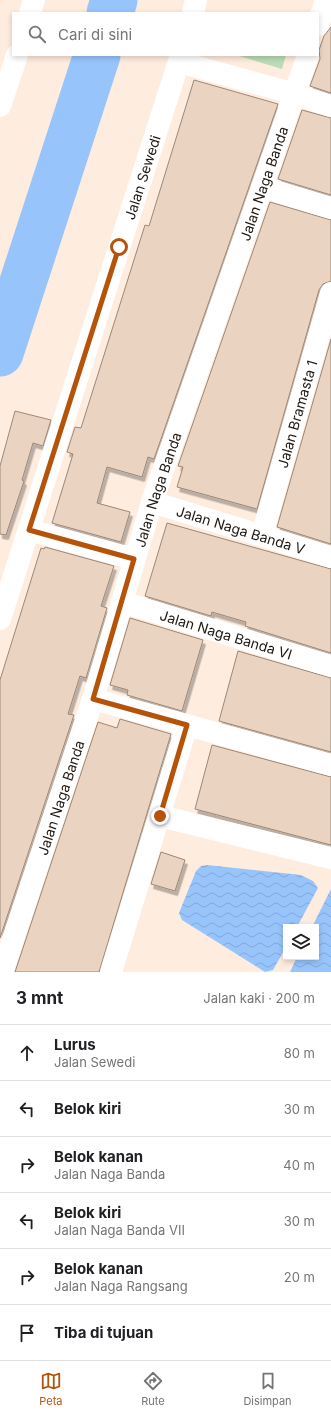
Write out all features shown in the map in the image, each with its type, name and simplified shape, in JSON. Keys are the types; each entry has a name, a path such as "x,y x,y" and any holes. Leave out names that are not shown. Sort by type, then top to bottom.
{"street":[{"path":"30,12 34,0"},
{"path":"193,12 196,0"},
{"path":"319,22 326,0"},
{"path":"0,106 17,56"},
{"name":"Jalan Naga Banda","path":"2,972 93,699 152,502 308,56"},
{"path":"180,59 331,106"},
{"name":"Jalan Sewedi","path":"0,619 180,59"},
{"path":"262,187 331,208"},
{"name":"Jalan Bramasta 1","path":"262,535 331,293"},
{"name":"Jalan Naga Banda V","path":"152,502 331,557"},
{"path":"29,530 134,559"},
{"name":"Jalan Naga Banda VI","path":"122,602 331,666"},
{"path":"93,699 331,765"},
{"path":"111,972 187,725"},
{"path":"160,816 331,858"}],"green space":[{"path":"239,56 286,56 282,69"}],"water":[{"path":"207,865 301,875 313,881 318,888 299,924 283,924 283,952 273,970 265,972 182,920 179,913 196,871 201,866"},
{"path":"331,889 331,972 290,972 296,960 319,960 319,924 314,924"}],"building":[{"path":"331,27 331,93 310,86 320,59 319,50 324,36"},
{"path":"194,80 278,104 154,459 148,457 142,477 107,467 97,503 130,512 121,542 52,523 73,454 67,452 75,427 81,428 145,225 149,226"},
{"path":"302,110 331,118 331,195 278,179"},
{"path":"270,202 331,220 331,281 323,284 319,290 257,509 177,487 183,467 178,466"},
{"path":"331,339 331,544 277,527"},
{"path":"15,411 51,420 43,446 33,443 22,480 24,481 6,535 0,534 0,466"},
{"path":"167,523 331,569 331,653 245,626 246,622 212,612 211,616 145,596"},
{"path":"45,547 114,566 101,606 107,608 86,678 80,676 68,714 74,715 0,938 0,680 41,548 44,549"},
{"path":"130,618 203,640 182,711 127,695 128,690 110,685"},
{"path":"238,651 331,678 331,752 219,721"},
{"path":"120,719 171,734 99,972 15,972 98,722 117,728"},
{"path":"212,745 331,777 331,845 195,809"},
{"path":"161,852 185,860 175,891 151,884"}],"waterway":[{"path":"110,12 114,0"},
{"path":"0,353 97,56"}],"route":[{"path":"119,247 29,530 134,559 93,699 187,725 160,816"}]}
